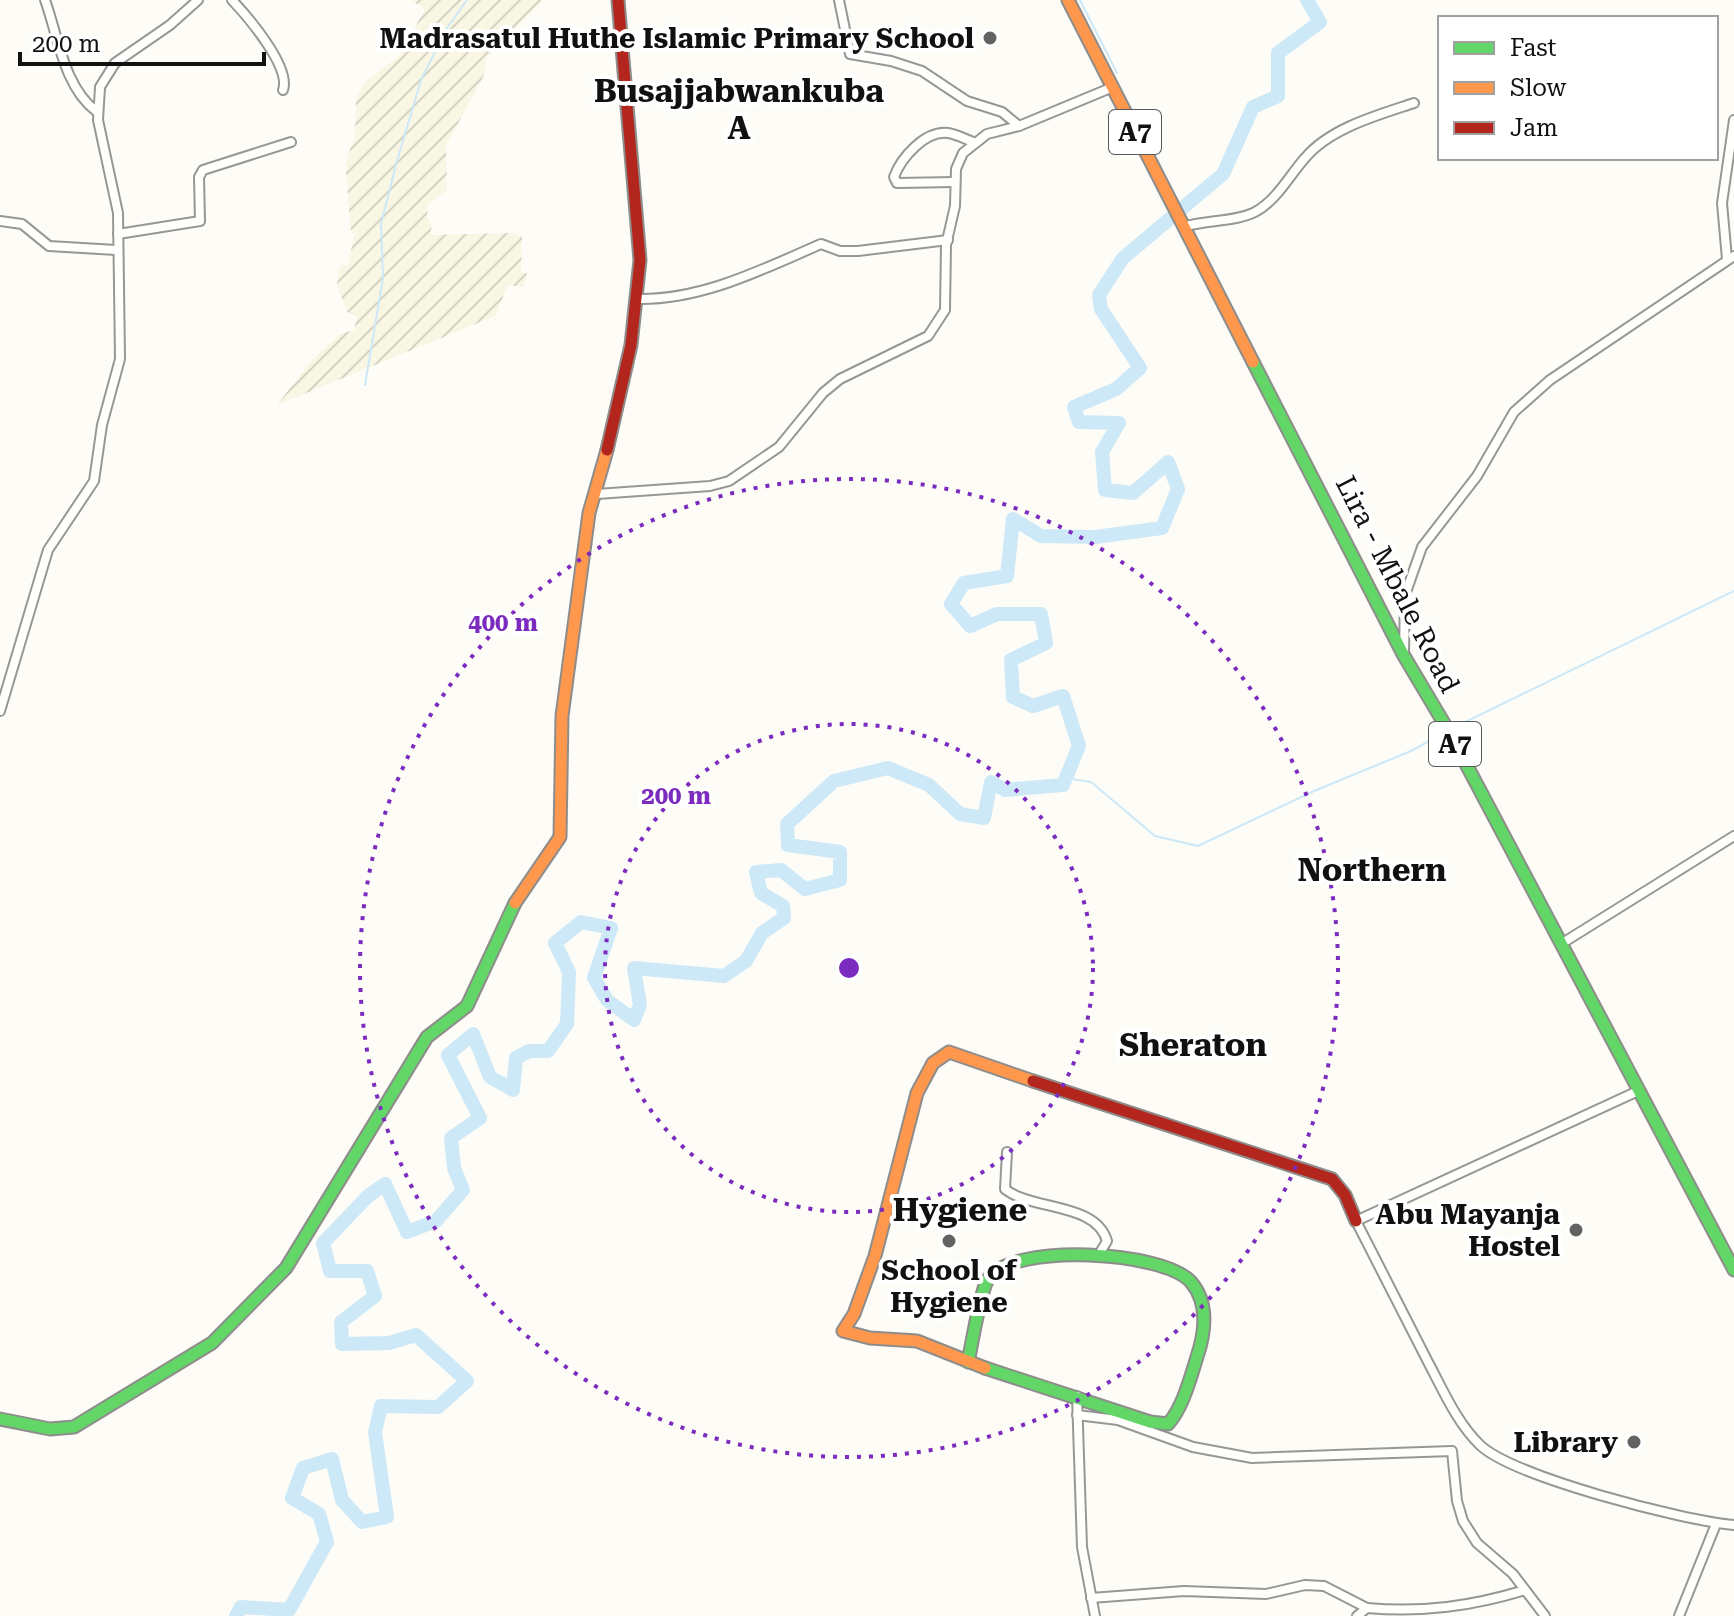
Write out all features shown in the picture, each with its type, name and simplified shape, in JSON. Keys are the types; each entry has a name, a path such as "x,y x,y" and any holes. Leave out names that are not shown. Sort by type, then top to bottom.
{"street":[{"path":"45,0 70,73 84,101 96,111"},
{"path":"0,711 48,550 94,481 102,425 120,359 117,200 96,111 100,87 115,63 170,25 198,0"},
{"path":"232,0 277,58 285,77 283,90"},
{"path":"0,1419 50,1429 74,1427 218,1338 292,1260 433,1029 462,1014 511,908 560,837 562,716 589,513 597,494 638,299 634,165 617,35 618,0"},
{"path":"839,0 850,54 891,61 922,71 967,101 1002,112 1019,126"},
{"name":"A7","path":"1068,0 1180,222"},
{"path":"597,494 721,484 743,475 769,457 823,393 840,379 913,345 933,331 945,310 948,240 959,162 973,142 1113,87"},
{"path":"1180,222 1253,213 1268,202 1322,143 1377,115 1414,103"},
{"path":"1404,656 1405,595 1422,547 1477,476 1514,412 1550,380 1730,258 1721,218 1734,120"},
{"path":"955,182 897,183 894,177 916,146 929,136 948,133 973,142"},
{"path":"118,234 200,221 199,177 203,170 291,142"},
{"path":"0,221 22,224 49,246 116,250"},
{"name":"Lira - Mbale Road","path":"1180,222 1265,378 1404,656 1448,730 1734,1270"},
{"path":"638,299 665,299 706,290 821,244 840,251 858,251 948,240"},
{"path":"1561,944 1734,836"},
{"path":"968,1362 988,1279 993,1271 1012,1262 1098,1256 1132,1257 1177,1270 1197,1290 1205,1327 1177,1414 1171,1423 1150,1422 968,1362 917,1341 870,1338 843,1331 857,1305 875,1256 917,1093 933,1063 949,1052 1192,1136 1255,1151 1332,1179 1345,1195 1444,1391 1481,1446 1509,1463 1600,1494 1716,1524 1734,1525"},
{"path":"1356,1221 1638,1091"},
{"path":"1007,1152 1005,1189 1025,1200 1094,1221 1107,1241 1098,1256"},
{"path":"1077,1396 1082,1547 1095,1616"},
{"path":"1077,1415 1118,1420 1193,1447 1252,1458 1452,1451 1457,1501 1463,1521 1477,1543 1525,1590 1545,1616"},
{"path":"1679,1616 1716,1524"},
{"path":"1091,1598 1184,1591 1266,1594 1305,1585 1324,1586 1367,1608 1440,1610 1479,1604 1525,1590"},
{"path":"1357,1616 1367,1608"}],"shaded area":[{"path":"411,0 543,0 486,58 484,75 446,146 447,191 428,204 427,217 432,225 430,235 510,233 522,236 521,272 527,273 524,287 508,285 495,316 277,405 311,361 340,334 354,330 357,317 347,312 337,285 340,265 347,266 355,234 351,232 346,174 347,158 355,136 356,98 365,82 399,56 425,9"}],"waterway":[{"path":"365,385 383,278 381,224 397,161 421,80 447,28 467,0"},
{"path":"1080,0 1117,73"},
{"path":"236,1616 241,1607 289,1610 327,1542 319,1514 292,1498 303,1468 332,1459 342,1500 362,1522 387,1517 375,1432 381,1406 438,1407 467,1381 416,1335 389,1343 342,1344 341,1322 375,1296 367,1271 330,1271 323,1243 368,1196 385,1184 407,1232 436,1221 463,1190 454,1168 451,1138 480,1118 448,1055 473,1034 490,1077 513,1090 516,1058 529,1051 548,1051 567,1024 569,972 555,943 581,922 611,928 594,978 607,1000 634,1020 640,1005 634,968 724,976 746,961 762,933 784,918 783,906 761,893 756,872 781,870 805,889 840,880 840,852 788,845 787,824 834,781 888,768 929,785 960,814 984,818 991,782 1005,790 1063,785 1079,746 1063,696 1033,706 1013,697 1011,660 1046,643 1041,614 997,614 970,626 951,604 964,583 1007,576 1013,519 1041,536 1095,537 1162,528 1178,489 1168,462 1133,493 1105,490 1102,452 1119,423 1079,422 1074,407 1116,389 1140,368 1101,309 1099,295 1123,258 1223,174 1253,107 1278,96 1278,53 1320,22 1307,0"},
{"path":"1451,729 1734,591"},
{"path":"1066,778 1091,782 1155,836 1198,846 1314,791 1411,751 1442,734"}],"traffic: fast":[{"path":"1253,362 1404,656 1448,730 1734,1270"},
{"path":"0,1419 50,1429 74,1427 212,1343 286,1268 427,1037 467,1006 515,903"},
{"path":"968,1362 979,1306 988,1279 1003,1267 1026,1260 1088,1255 1151,1263 1176,1271 1191,1282 1201,1299 1204,1318 1200,1348 1182,1401 1168,1424 1150,1422 985,1368"}],"traffic: slow":[{"path":"1068,0 1253,362"},
{"path":"515,903 560,837 562,716 589,513 607,450"},
{"path":"985,1368 917,1341 870,1338 843,1331 854,1314 875,1256 917,1093 933,1063 949,1052 1033,1081"}],"traffic: jam":[{"path":"607,450 631,345 640,260 618,0"},
{"path":"1033,1081 1332,1179 1345,1195 1356,1221"}],"place":[{"name":"Madrasatul Huthe Islamic Primary School","path":"990,38"},
{"name":"Abu Mayanja Hostel","path":"1576,1230"},
{"name":"School of Hygiene","path":"949,1241"},
{"name":"Library","path":"1634,1442"}],"district":[{"name":"Busajjabwankuba A","path":"739,110"},
{"name":"Northern","path":"1372,870"},
{"name":"Sheraton","path":"1193,1045"},
{"name":"Hygiene","path":"960,1210"}]}
